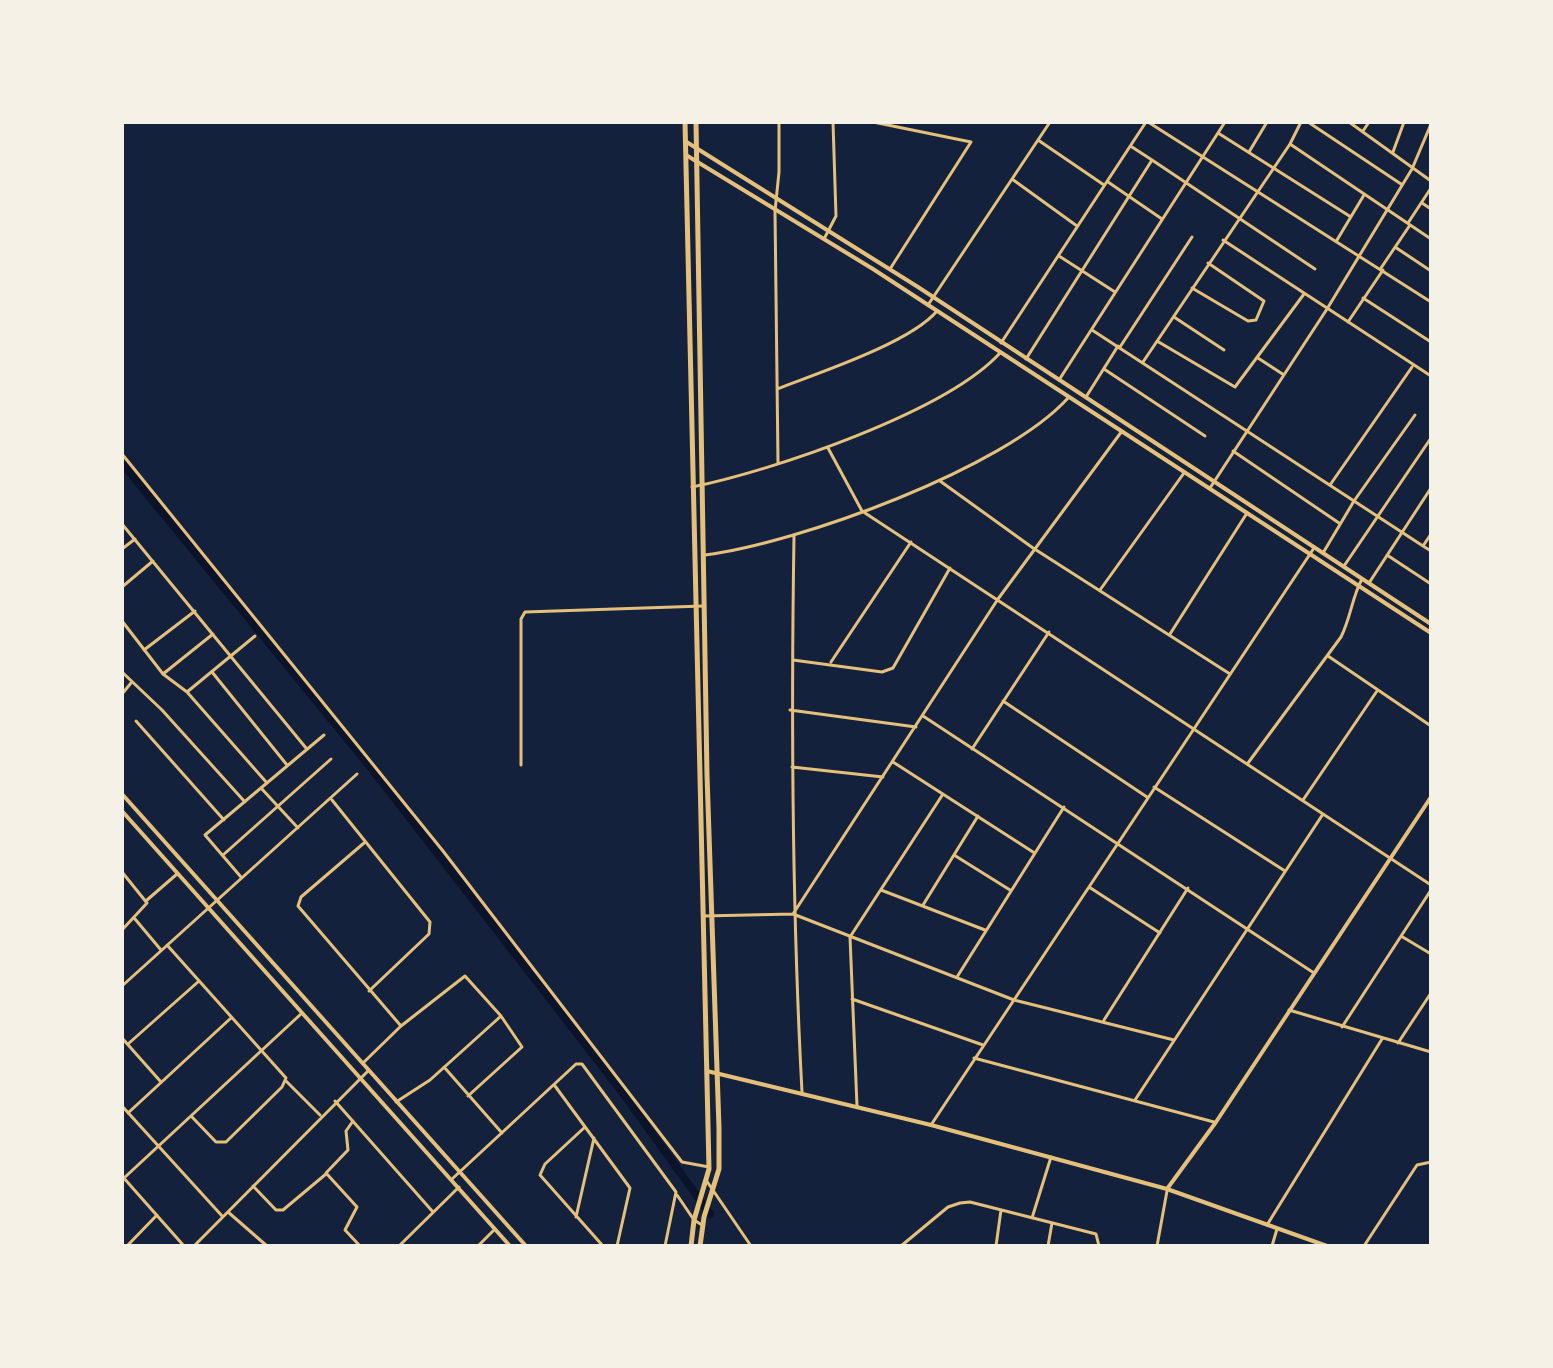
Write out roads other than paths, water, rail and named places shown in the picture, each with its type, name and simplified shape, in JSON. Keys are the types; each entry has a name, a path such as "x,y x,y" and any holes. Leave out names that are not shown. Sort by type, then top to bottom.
{"main road":[{"path":"685,122 691,488 709,1167 695,1216 691,1246"},
{"path":"696,122 704,606 719,1169 702,1225 700,1246"}],"street":[{"path":"778,463 775,211 779,122"},
{"path":"824,239 836,216 833,122"},
{"path":"873,122 968,139 972,144 890,269"},
{"path":"928,305 1050,122"},
{"path":"1001,343 1147,122 1360,254 1431,302"},
{"path":"1059,380 1225,122"},
{"path":"1249,152 1267,122"},
{"path":"1143,362 1222,240 1290,144 1301,122"},
{"path":"1308,122 1401,185"},
{"path":"1349,122 1431,181"},
{"path":"1363,131 1369,122"},
{"path":"1393,152 1404,122"},
{"path":"1210,488 1327,309 1412,169 1431,124"},
{"path":"1218,133 1351,217"},
{"path":"1038,140 1162,219"},
{"path":"685,141 890,269 1431,624"},
{"path":"1290,144 1431,239"},
{"path":"1130,146 1315,269"},
{"path":"685,154 928,305 1431,633"},
{"path":"1026,359 1152,160"},
{"path":"1012,179 1078,227"},
{"path":"1348,322 1431,188"},
{"path":"1337,240 1365,194"},
{"path":"1422,203 1431,209"},
{"path":"1086,397 1192,237"},
{"path":"1222,240 1431,376"},
{"path":"1395,247 1431,271"},
{"path":"1059,256 1115,292"},
{"path":"1192,288 1248,321 1256,320 1264,301 1208,263"},
{"path":"1157,341 1232,387 1241,383 1304,294"},
{"path":"1363,298 1431,342"},
{"path":"777,389 858,358 923,323 937,311"},
{"path":"1174,317 1224,350"},
{"path":"1092,330 1431,551"},
{"path":"691,488 828,448 951,390 977,374 1000,353"},
{"path":"1258,358 1284,375"},
{"path":"1330,485 1413,365"},
{"path":"1104,369 1205,436"},
{"path":"1060,391 1065,384"},
{"path":"693,557 794,536 939,480 1009,442 1069,397"},
{"path":"1323,553 1354,501 1415,415"},
{"path":"793,914 998,599 1122,431"},
{"path":"1344,566 1431,438"},
{"path":"828,448 862,511 1049,632 1192,731 1248,763 1431,888 1342,1027"},
{"path":"1233,451 1340,523"},
{"path":"122,454 405,803 682,1162 709,1167"},
{"path":"1100,590 1185,472"},
{"path":"939,480 1033,548 1230,674"},
{"path":"1369,583 1431,488"},
{"path":"1170,634 1247,513"},
{"path":"122,524 306,748"},
{"path":"1423,546 1431,534"},
{"path":"794,536 790,710 793,914 802,1093"},
{"path":"122,549 135,539"},
{"path":"830,663 911,542"},
{"path":"931,1125 1315,547"},
{"path":"1387,555 1431,584"},
{"path":"122,587 153,561"},
{"path":"792,660 882,672 893,668 950,568"},
{"path":"1248,763 1328,656 1351,618 1362,579"},
{"path":"521,765 521,619 525,612 704,606"},
{"path":"144,650 195,611"},
{"path":"122,622 163,674 187,692 267,783"},
{"path":"972,749 1049,632"},
{"path":"163,674 214,634"},
{"path":"187,692 255,636"},
{"path":"1328,656 1431,726"},
{"path":"122,672 162,710 245,802"},
{"path":"212,672 287,765"},
{"path":"122,694 131,683"},
{"path":"1303,800 1377,691"},
{"path":"1003,701 1148,797"},
{"path":"790,710 916,727"},
{"path":"923,716 1314,973"},
{"path":"136,721 224,820"},
{"path":"241,877 205,835 324,735"},
{"path":"223,855 331,759"},
{"path":"893,762 1033,852"},
{"path":"791,767 883,777"},
{"path":"122,986 215,899 332,800 357,774"},
{"path":"1154,787 1285,871"},
{"path":"261,788 298,828"},
{"path":"122,794 526,1246"},
{"path":"857,1106 850,937 943,794"},
{"path":"1157,1246 1167,1189 1216,1122 1431,797"},
{"path":"332,800 428,918 431,929 369,991"},
{"path":"957,977 1064,807"},
{"path":"122,811 124,819 177,874 510,1246"},
{"path":"1135,1100 1323,814"},
{"path":"923,906 978,816"},
{"path":"364,843 301,897 298,906 401,1026"},
{"path":"954,855 1010,890"},
{"path":"122,872 147,900"},
{"path":"123,927 135,919 146,908 147,900 177,874"},
{"path":"1089,887 1160,933"},
{"path":"1103,1021 1188,888"},
{"path":"881,890 985,930"},
{"path":"702,916 793,914 1014,1000 1174,1040"},
{"path":"135,919 161,950"},
{"path":"1401,936 1431,954"},
{"path":"167,945 321,1117"},
{"path":"362,1064 401,1026 465,976 521,1044 521,1051 468,1096"},
{"path":"128,1044 199,981"},
{"path":"1398,1043 1431,993"},
{"path":"852,999 983,1045"},
{"path":"1289,1010 1431,1052"},
{"path":"184,1246 123,1177 302,1013"},
{"path":"395,1102 444,1067 501,1016"},
{"path":"128,1113 231,1018"},
{"path":"122,1038 161,1082"},
{"path":"1267,1225 1382,1039"},
{"path":"974,1058 1216,1122"},
{"path":"452,1179 576,1064 586,1066 677,1195 702,1225"},
{"path":"444,1067 502,1133"},
{"path":"194,1246 368,1071"},
{"path":"707,1071 857,1106 1167,1189 1327,1246"},
{"path":"192,1117 216,1142 226,1142 286,1081"},
{"path":"555,1086 631,1193 617,1246"},
{"path":"335,1101 433,1212"},
{"path":"122,1106 223,1217"},
{"path":"253,1186 276,1210 283,1210 348,1150 346,1131 353,1121"},
{"path":"585,1127 545,1164 540,1175 603,1246"},
{"path":"576,1217 594,1138"},
{"path":"1032,1218 1051,1157"},
{"path":"1364,1246 1417,1165 1431,1162"},
{"path":"326,1173 357,1207 345,1230 360,1246"},
{"path":"706,1180 751,1246"},
{"path":"399,1246 459,1186"},
{"path":"665,1246 677,1195"},
{"path":"901,1246 948,1207 960,1203 1096,1234 1099,1246"},
{"path":"996,1246 1001,1210"},
{"path":"228,1212 267,1246"},
{"path":"127,1246 157,1215"},
{"path":"1048,1246 1052,1223"},
{"path":"478,1246 495,1229"},
{"path":"1272,1246 1277,1229"}],"waterway":[{"path":"122,463 372,769 620,1089 710,1214"}]}
